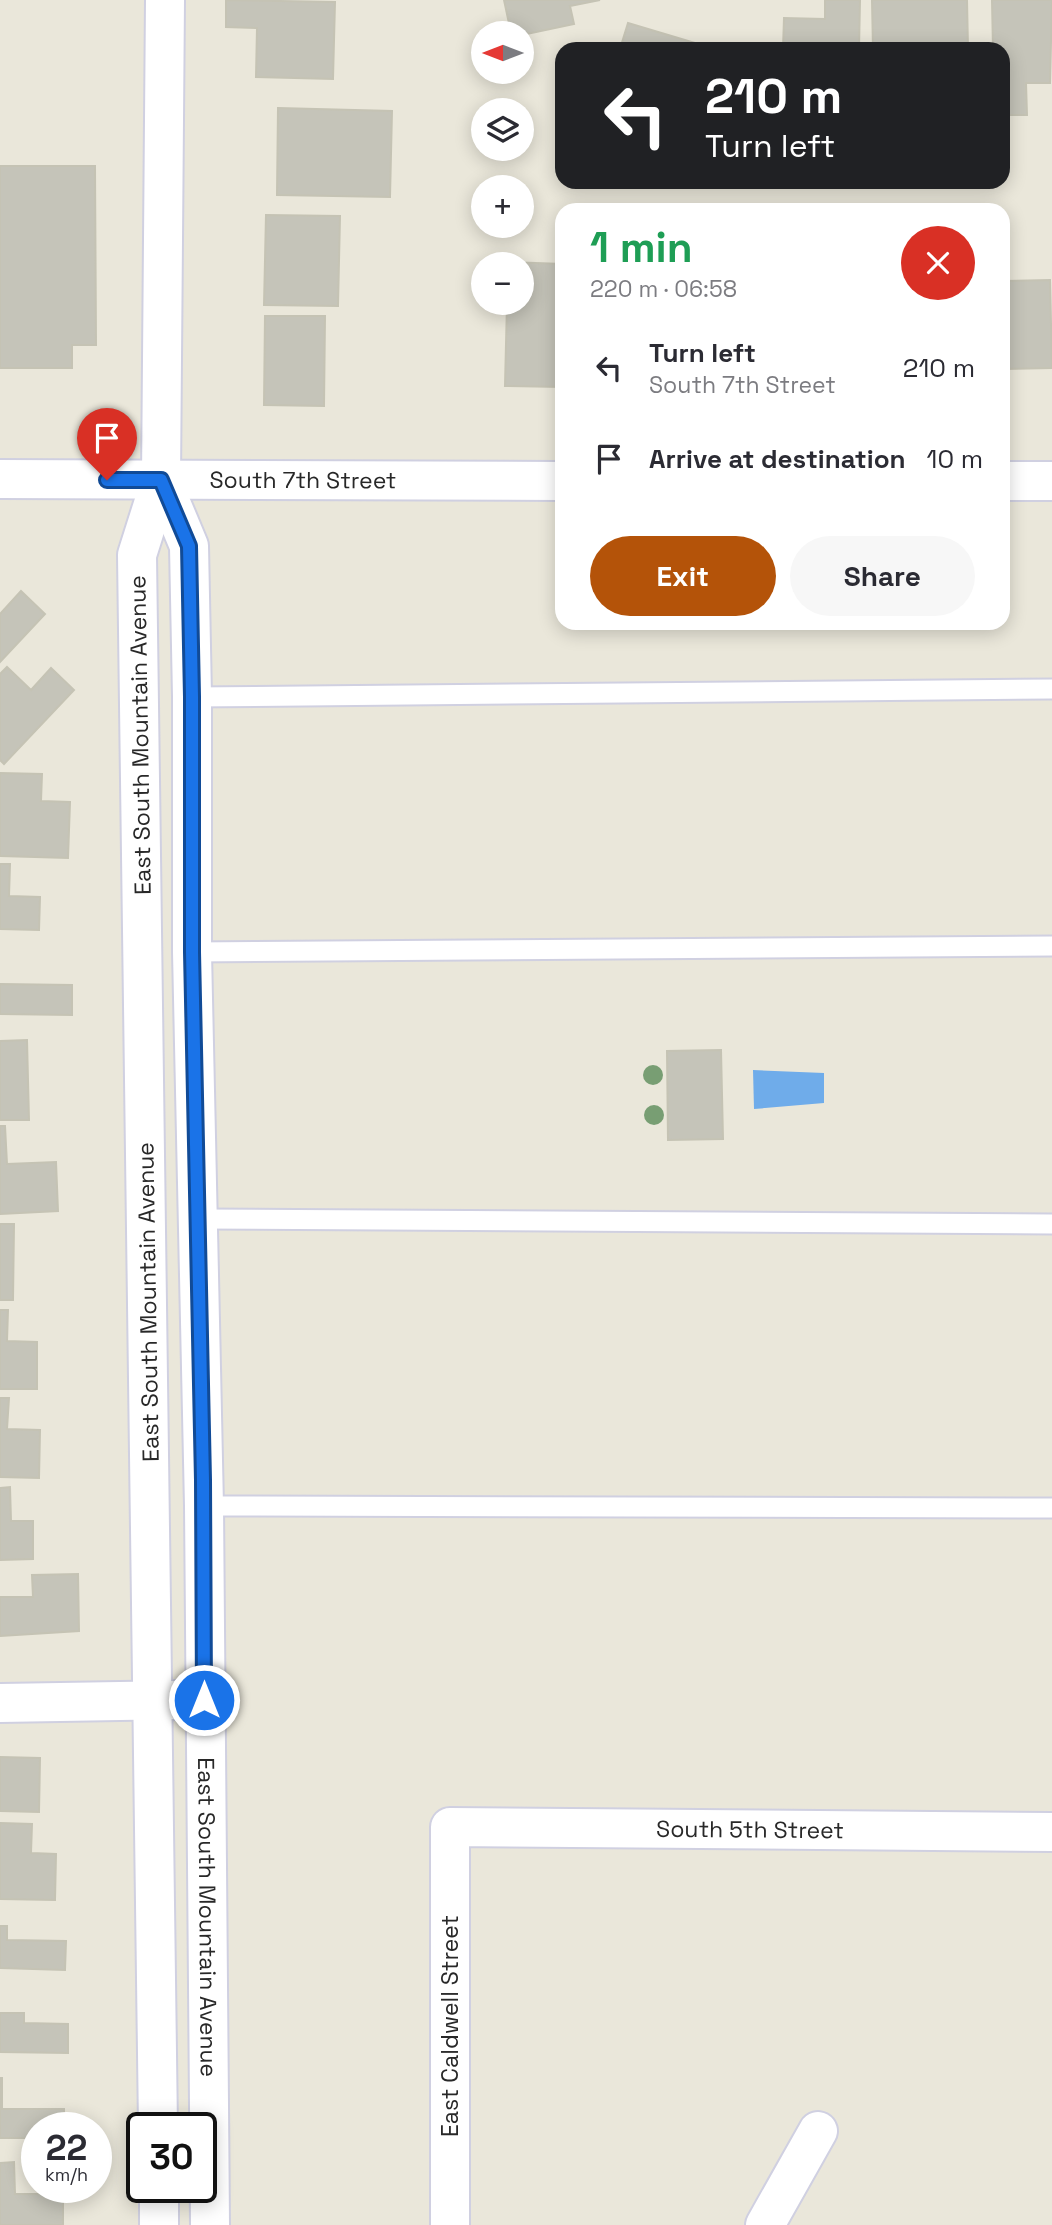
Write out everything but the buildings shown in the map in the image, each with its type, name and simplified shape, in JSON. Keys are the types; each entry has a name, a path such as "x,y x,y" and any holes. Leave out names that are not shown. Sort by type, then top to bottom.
{"street":[{"name":"East South Mountain Avenue","path":"158,2112 137,555 161,480 165,0"},
{"name":"South 7th Street","path":"0,480 555,481"},
{"name":"East South Mountain Avenue","path":"161,480 189,546 192,952 204,1506 210,2225"},
{"path":"1010,481 1052,481"},
{"path":"0,1703 204,1700"},
{"name":"South 5th Street","path":"450,1827 1052,1832"},
{"name":"East Caldwell Street","path":"450,1827 450,2225"},
{"path":"765,2225 818,2131"},
{"path":"159,2203 159,2225"}],"lane":[{"path":"192,697 1052,689"},
{"path":"192,952 1052,946"},
{"path":"199,1219 1052,1224"},
{"path":"204,1506 1052,1508"}],"water":[{"path":"753,1070 824,1073 824,1103 754,1109"}],"route":[{"path":"107,480 161,480 189,546 192,952 199,1219 204,1700"}]}
